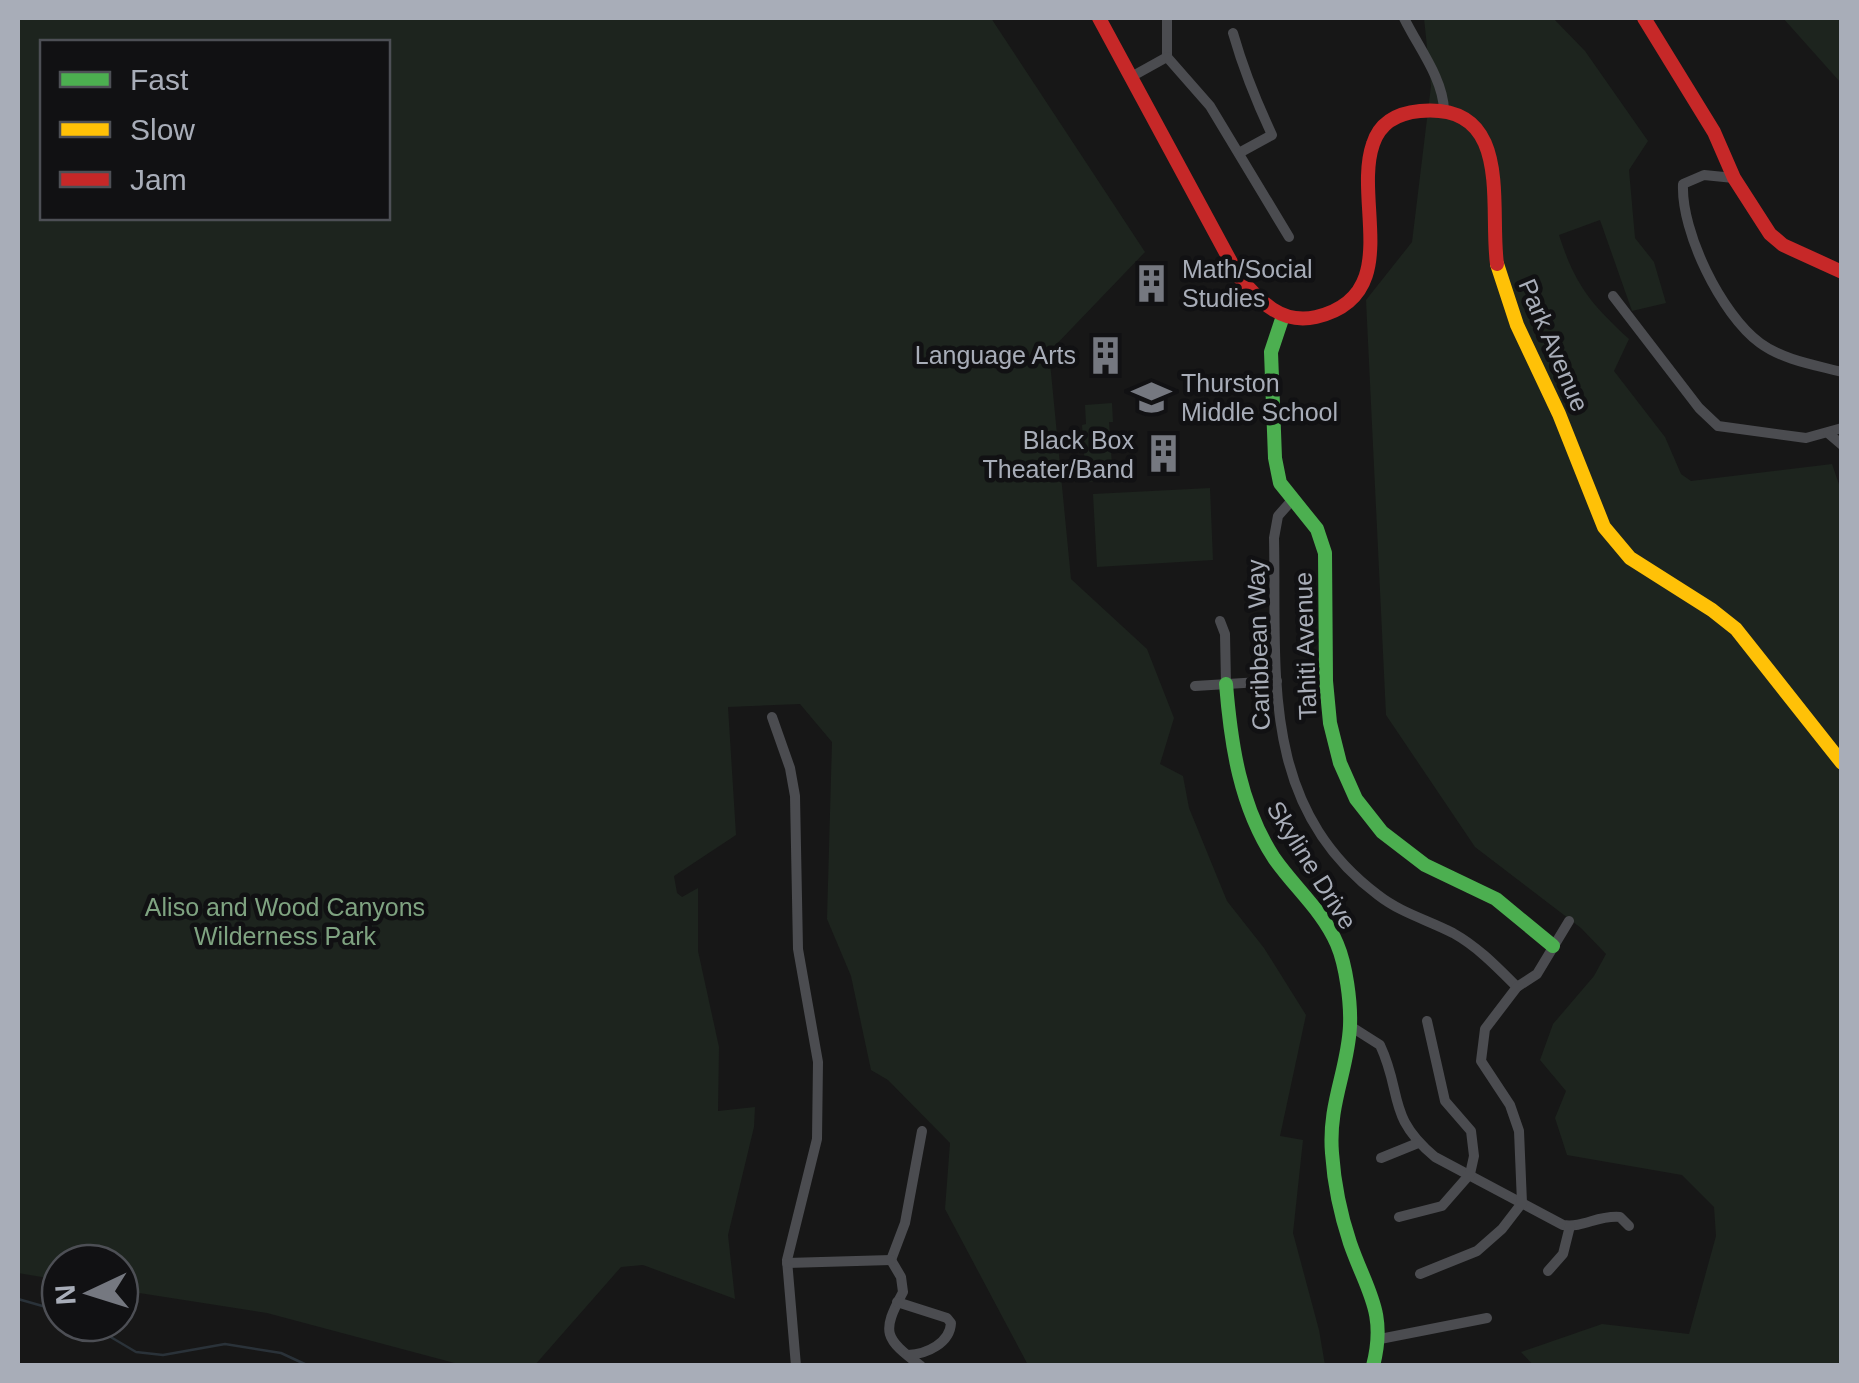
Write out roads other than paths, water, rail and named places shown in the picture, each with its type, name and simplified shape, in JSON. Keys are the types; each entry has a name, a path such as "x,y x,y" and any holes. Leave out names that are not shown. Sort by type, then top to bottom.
{"street":[{"path":"1099,18 1239,276 1256,296 1283,316 1320,317 1353,296 1371,260 1366,173 1379,134 1398,117 1426,109 1444,110 1444,95 1404,18"},
{"path":"1167,18 1167,56 1210,106 1289,237"},
{"path":"1644,18 1714,132 1734,178 1770,234 1783,245 1842,272"},
{"path":"1233,34 1272,135 1239,154"},
{"path":"1132,77 1167,56"},
{"name":"Park Avenue","path":"1444,110 1473,127 1488,148 1494,247 1505,292 1604,528 1641,570 1702,602 1728,622 1842,763"},
{"path":"1734,178 1704,176 1683,184 1682,203 1710,276 1737,320 1763,346 1842,372"},
{"path":"1613,296 1699,408 1718,426 1806,438 1842,428"},
{"name":"Tahiti Avenue","path":"1283,316 1271,353 1274,462 1279,482 1314,521 1324,553 1326,710 1331,740 1346,783 1370,818 1400,848 1418,861 1488,893 1553,946"},
{"path":"1828,433 1842,445"},
{"name":"Caribbean Way","path":"1293,499 1278,516 1274,538 1277,681 1285,756 1304,807 1327,844 1373,891 1410,915 1468,942 1517,987"},
{"name":"Skyline Drive","path":"1220,621 1225,634 1232,748 1246,800 1274,856 1325,922 1338,946 1350,1003 1350,1026 1332,1110 1332,1155 1349,1240 1377,1310 1380,1340 1372,1366"},
{"path":"1194,686 1277,681"},
{"path":"772,717 790,768 795,796 798,949 818,1062 817,1139 787,1263 796,1366"},
{"path":"1420,1274 1477,1251 1502,1229 1522,1203 1519,1132 1510,1105 1481,1061 1485,1029 1517,987 1537,974 1569,921"},
{"path":"1400,1217 1442,1206 1470,1174 1474,1156 1471,1131 1445,1101 1427,1021"},
{"path":"1350,1026 1380,1044 1400,1118 1418,1143 1435,1157 1570,1226 1577,1227 1600,1216 1620,1217 1629,1226"},
{"path":"921,1366 892,1342 888,1330 896,1302 902,1298 903,1284 891,1260 904,1223 922,1131"},
{"path":"1381,1158 1418,1143"},
{"path":"1548,1271 1562,1254 1570,1226"},
{"path":"787,1263 891,1260"},
{"path":"896,1302 936,1314 951,1323 949,1334 941,1343 914,1355 907,1354"},
{"path":"1380,1340 1487,1318"}],"waterway":[{"path":"18,1299 40,1305"},
{"path":"121,1343 136,1352 163,1355 225,1344 281,1353 309,1366"}],"place":[{"name":"Math/Social Studies","path":"1152,283"},
{"name":"Language Arts","path":"1106,355"},
{"name":"Thurston Middle School","path":"1151,397"},
{"name":"Black Box Theater/Band","path":"1164,454"}],"park label":[{"name":"Aliso and Wood Canyons Wilderness Park","path":"285,922"}]}
